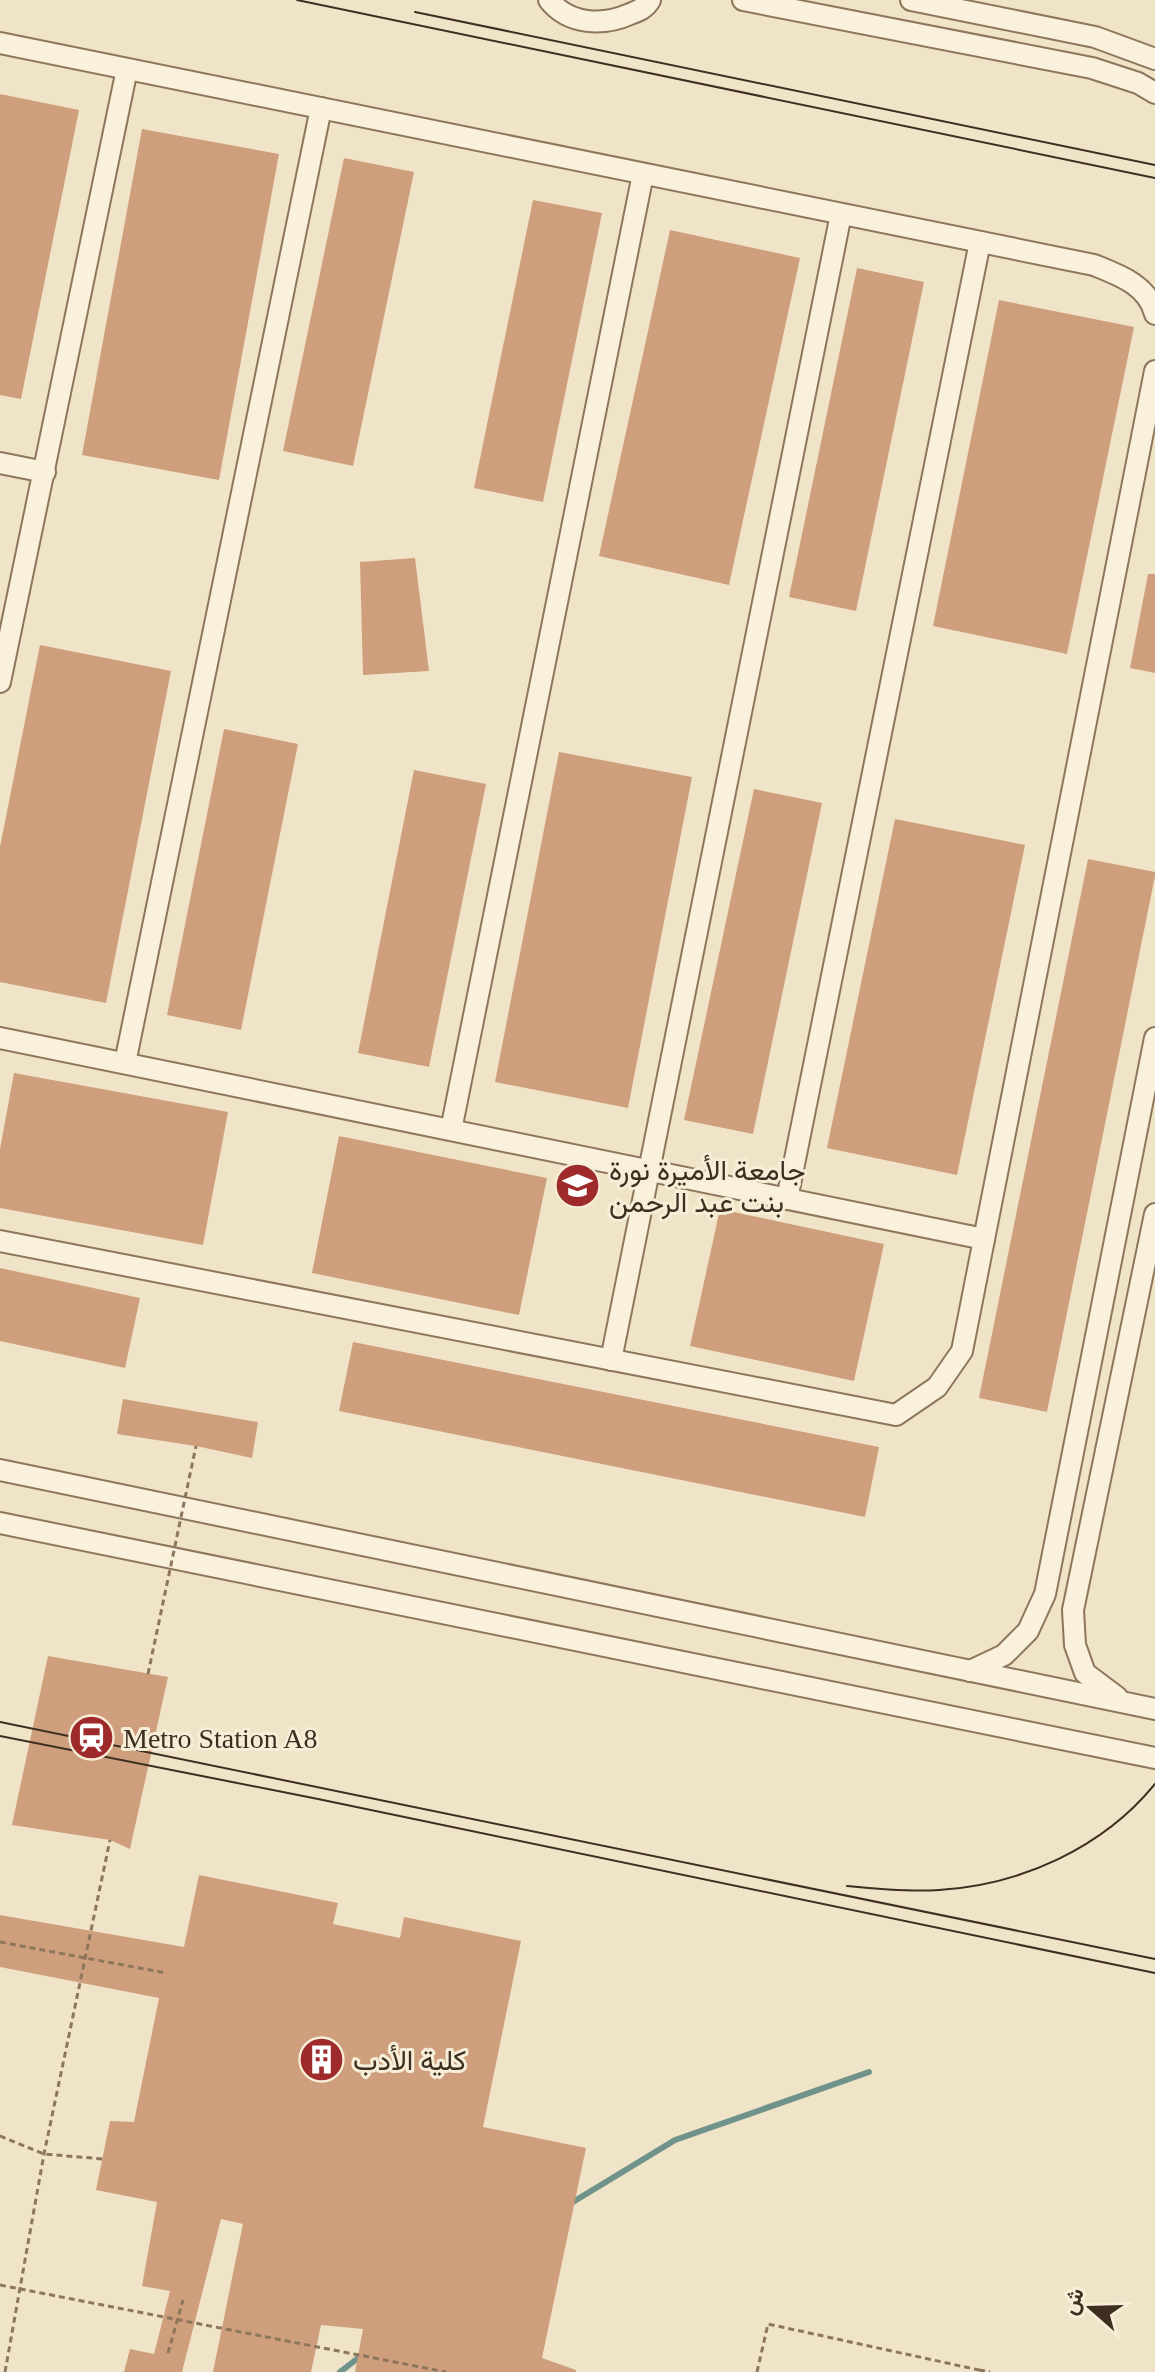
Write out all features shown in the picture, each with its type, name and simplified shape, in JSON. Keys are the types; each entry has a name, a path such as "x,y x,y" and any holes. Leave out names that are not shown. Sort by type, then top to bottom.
{"street":[{"path":"549,0 571,17 592,23 613,21 652,2"},
{"path":"743,0 1092,68 1138,83 1155,93"},
{"path":"911,0 1095,37 1155,59"},
{"path":"0,43 1094,265 1132,281 1153,304 1155,314"},
{"path":"0,682 7,617 45,472 127,69"},
{"path":"125,1063 321,108"},
{"path":"451,1130 643,174"},
{"path":"611,1360 841,214"},
{"path":"787,1199 980,242"},
{"path":"0,1241 896,1415 937,1387 962,1351 1155,371"},
{"path":"0,463 45,472"},
{"path":"0,1038 984,1239"},
{"path":"970,1671 1004,1655 1028,1631 1045,1594 1155,1038"},
{"path":"1123,1702 1085,1673 1075,1645 1073,1610 1155,1214"},
{"path":"0,1470 1155,1709"},
{"path":"0,1523 1155,1758"}],"path":[{"path":"148,1674 196,1446"},
{"path":"5,2372 44,2154 110,1840"},
{"path":"0,1942 166,1973"},
{"path":"0,2136 44,2154 103,2159"},
{"path":"0,2285 446,2372"},
{"path":"168,2353 183,2300"},
{"path":"757,2372 768,2324 990,2372"}],"building":[{"path":"0,94 79,110 21,399 0,395"},
{"path":"142,129 279,154 219,480 82,455"},
{"path":"344,158 414,172 353,466 283,451"},
{"path":"533,200 602,213 543,502 474,488"},
{"path":"670,230 800,258 729,585 599,556"},
{"path":"857,268 924,282 856,611 789,597"},
{"path":"999,300 1134,327 1067,654 933,626"},
{"path":"415,558 429,671 363,675 360,562"},
{"path":"1148,574 1155,574 1155,673 1130,668"},
{"path":"40,645 171,671 106,1003 0,982 0,847"},
{"path":"224,729 298,744 241,1030 167,1015"},
{"path":"559,752 692,777 628,1108 495,1082"},
{"path":"414,770 486,784 429,1067 358,1053"},
{"path":"754,789 822,803 753,1134 684,1120"},
{"path":"895,819 1025,845 957,1175 827,1148"},
{"path":"1088,859 1155,872 1155,876 1047,1412 979,1398"},
{"path":"14,1073 228,1112 203,1245 0,1208 0,1149"},
{"path":"339,1136 547,1178 519,1315 312,1273"},
{"path":"720,1209 884,1244 854,1381 690,1346"},
{"path":"0,1268 140,1298 125,1368 0,1341"},
{"path":"353,1342 879,1447 865,1517 339,1411"},
{"path":"123,1399 258,1422 252,1458 117,1434"},
{"name":"Metro Station A8","path":"48,1656 168,1677 130,1849 110,1840 12,1825"},
{"name":"كلية الأدب","path":"199,1875 338,1903 333,1924 400,1938 404,1917 521,1941 483,2127 586,2148 542,2358 576,2372 355,2372 363,2329 321,2325 311,2372 213,2372 243,2224 221,2219 182,2372 124,2372 130,2349 154,2354 170,2291 142,2286 157,2202 96,2190 110,2121 134,2122 159,1998 0,1967 0,1915 184,1947"}],"waterway":[{"path":"568,2205 675,2140 869,2072"},
{"path":"340,2372 362,2355"}],"tram line":[{"path":"297,0 1155,178"},
{"path":"415,12 1155,165"},
{"path":"0,1722 1155,1959"},
{"path":"0,1736 1155,1973"},
{"path":"847,1886 939,1890 970,1887 1030,1871 1058,1859 1111,1827 1155,1784"}],"place":[{"name":"جامعة الأميرة نورة بنت عبد الرحمن","path":"578,1186"},
{"name":"Metro Station A8","path":"92,1738"},
{"name":"كلية الأدب","path":"322,2060"}]}
